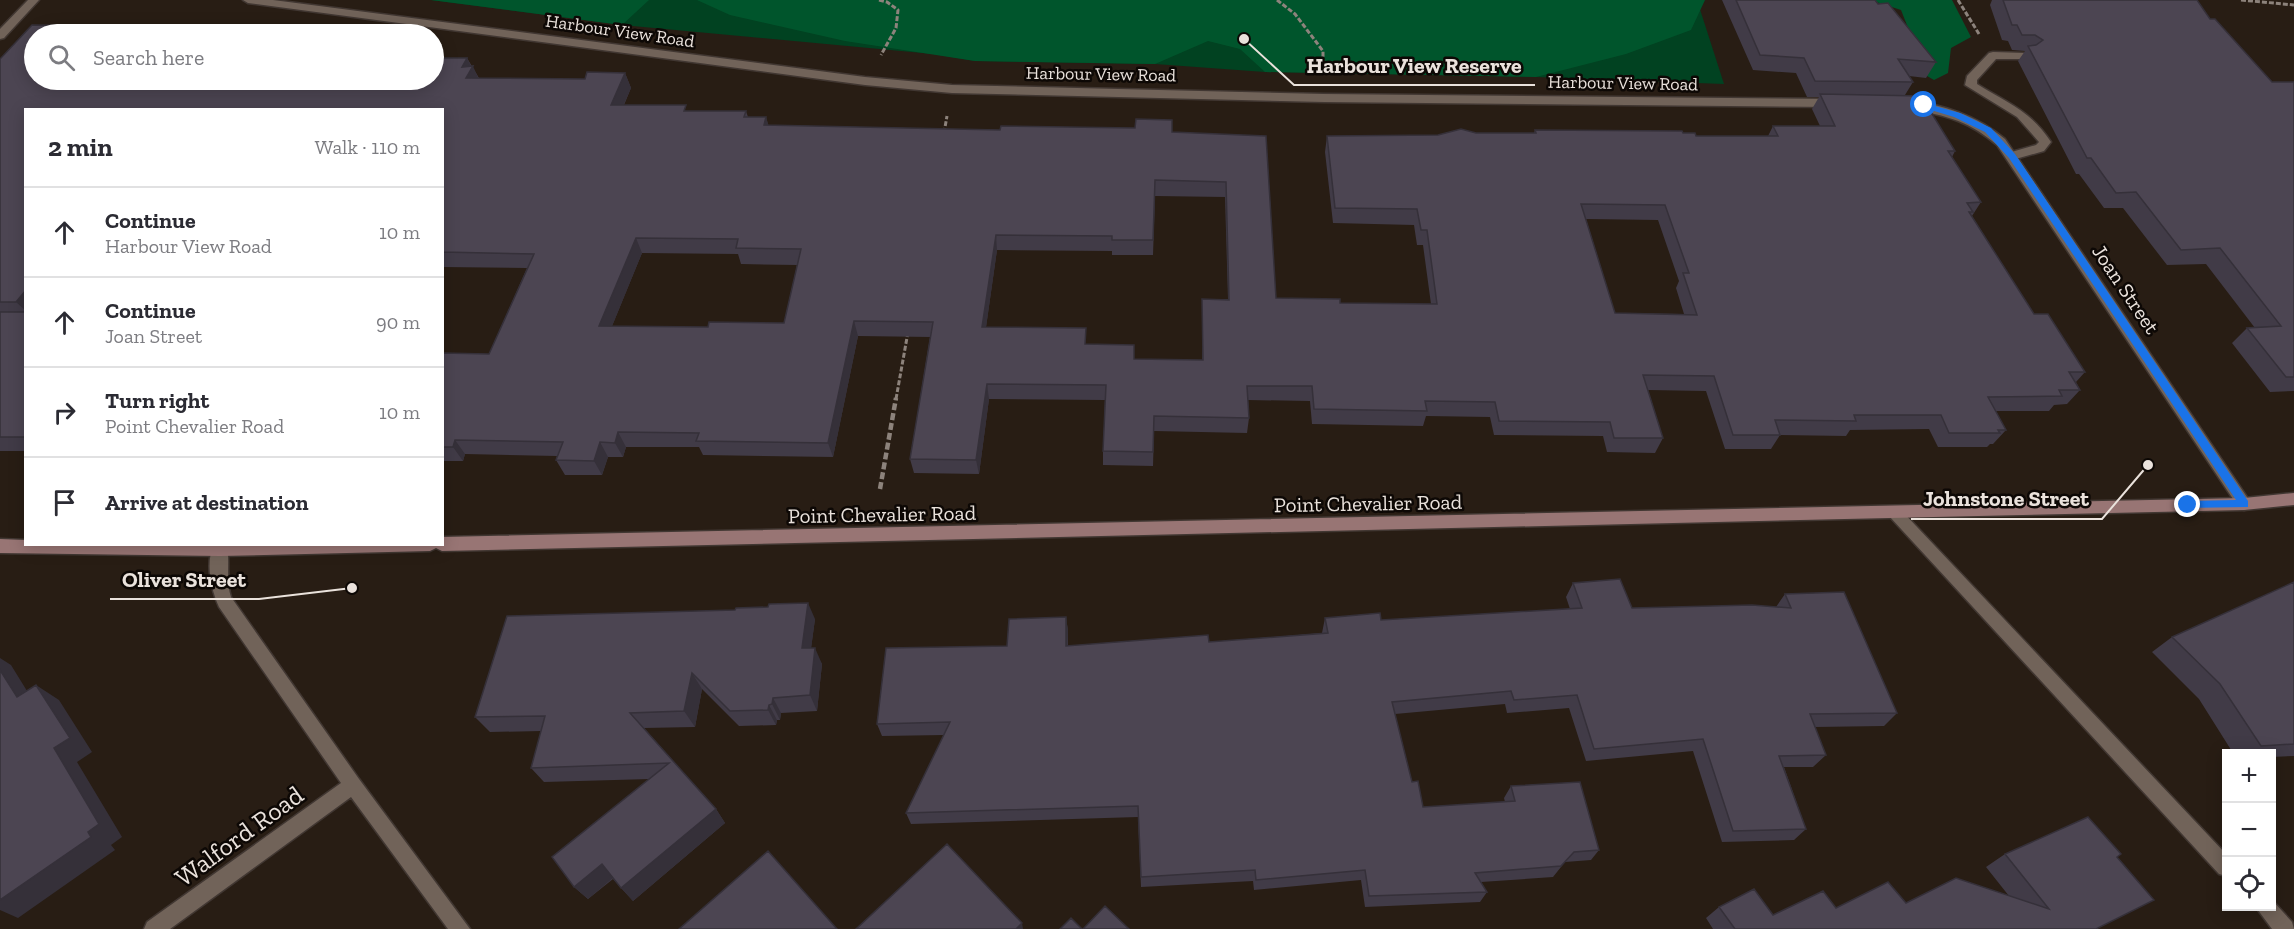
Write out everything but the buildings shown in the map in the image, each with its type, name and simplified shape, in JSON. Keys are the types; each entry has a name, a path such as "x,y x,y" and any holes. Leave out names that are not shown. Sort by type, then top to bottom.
{"main road":[{"name":"Point Chevalier Road","path":"444,544 1895,513 2244,504 2294,499"},
{"path":"0,546 220,549 346,546"}],"street":[{"path":"0,36 34,0"},
{"name":"Harbour View Road","path":"248,0 431,24"},
{"name":"Harbour View Road","path":"444,26 865,81 952,89 1324,98 1847,103"},
{"path":"2012,156 2040,148 2045,142 2036,126 2014,108 1971,86 1971,79 1993,55 2025,56"},
{"name":"Joan Street","path":"1895,104 1924,105 1957,115 1988,130 2012,156 2244,504"},
{"path":"1895,513 2222,863"},
{"path":"220,549 219,592 353,785 460,929"},
{"name":"Walford Road","path":"154,929 353,785"},
{"path":"2269,911 2285,929"}],"path":[{"path":"878,60 896,30 899,19 898,10 887,2 879,0"},
{"path":"1277,0 1295,14 1323,51 1323,76"},
{"path":"1958,0 1965,12"},
{"path":"2241,0 2294,5"},
{"path":"943,139 947,116"},
{"path":"880,489 909,326"}],"green space":[{"path":"431,0 1697,0 1724,84 1536,77 1265,72 1155,64 975,61 933,54 622,25"},
{"path":"431,0 649,0 622,25"},
{"path":"697,0 1705,0 1691,30 1626,54 1536,77 1265,72 1240,49 1208,41 1155,64 975,61 845,41 730,15"},
{"path":"1870,0 1952,0 1971,37 1951,48 1948,73 1934,80 1927,76 1901,10"}],"place":[{"name":"Harbour View Reserve","path":"1244,39"},
{"name":"Johnstone Street","path":"2148,465"},
{"name":"Oliver Street","path":"352,588"}],"route":[{"path":"1924,105 1972,122 1988,130 2001,142 2244,504 2188,505"}]}
